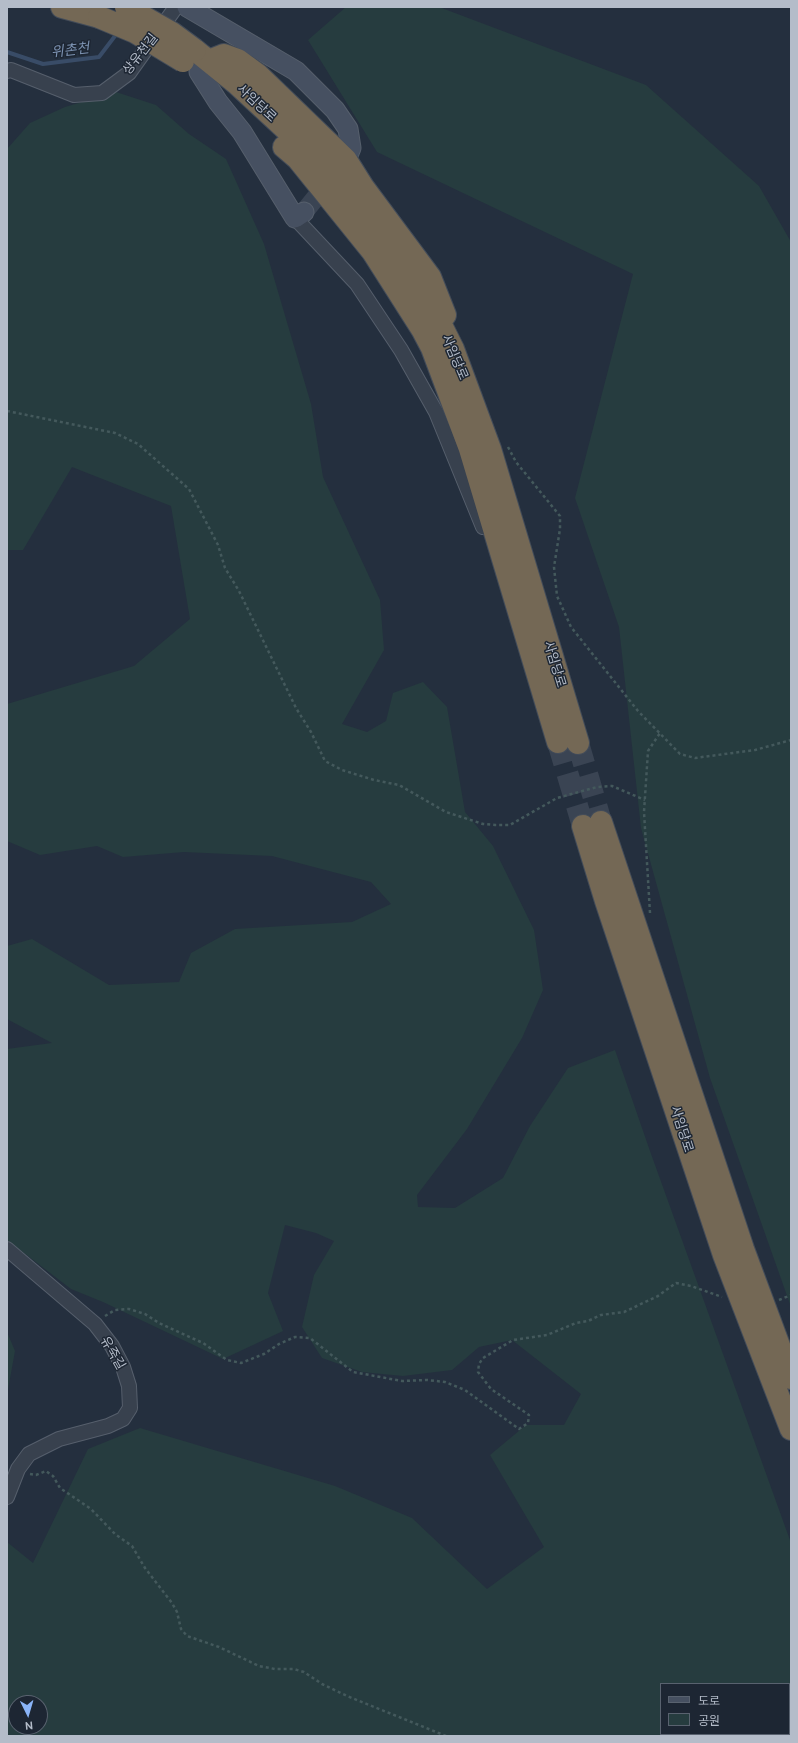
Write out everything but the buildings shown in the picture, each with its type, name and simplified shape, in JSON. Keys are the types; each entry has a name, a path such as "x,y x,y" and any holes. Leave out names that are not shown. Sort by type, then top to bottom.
{"highway":[{"path":"62,7 99,17 197,61 224,55 238,60 257,74 363,187 430,277 450,326 453,349"},
{"path":"126,7 172,33 197,61"},
{"name":"사임당로","path":"197,61 237,84 318,160 394,252 443,329 453,349 490,449 568,742 515,599 470,448 432,348 422,329 373,252 298,159 217,84 197,61"},
{"name":"사임당로","path":"791,1378 743,1249 592,824 606,902 724,1255 791,1429"}],"street":[{"name":"상유천길","path":"7,71 11,70 74,95 102,93 129,73 176,7"},
{"path":"187,7 296,72 335,110 348,130 351,148 342,165"},
{"path":"197,61 218,102 242,132 300,215 357,284 401,350 436,412 478,514 505,602 515,599"},
{"name":"유죽길","path":"7,1249 95,1324 112,1346 123,1366 129,1386 130,1408 123,1419 108,1426 59,1439 29,1454 18,1469 7,1497"}],"path":[{"path":"7,411 115,433 138,444 189,489 218,545 225,568 239,591 296,708 311,732 325,761 342,770 374,780 399,785 446,812 483,824 510,825 557,798 596,787 612,786 645,800"},
{"path":"505,441 516,462 560,516 560,529 554,567 557,596 571,627 638,711 680,754 695,758 755,750 791,740"},
{"path":"652,920 645,800 648,751 660,733"},
{"path":"95,1324 115,1310 129,1309 145,1314 159,1323 203,1343 227,1360 241,1363 264,1354 279,1344 295,1337 310,1338 354,1372 402,1380 445,1382 465,1390 519,1429 528,1423 528,1415 491,1389 478,1372 479,1364 483,1358 513,1340 548,1335 576,1323 588,1321 601,1315 624,1312 658,1296 676,1283 692,1286 723,1297"},
{"path":"778,1301 791,1295"},
{"path":"18,1469 29,1474 36,1475 46,1471 53,1476 60,1488 92,1509 115,1534 132,1546 145,1568 172,1603 177,1612 181,1629 187,1636 219,1647 259,1666 275,1669 294,1669 304,1672 322,1684 347,1696 446,1736"}],"green space":[{"path":"346,7 439,7 646,85 759,186 791,242 791,1307 710,1078 641,828 619,627 575,498 633,274 377,152 308,40"},
{"path":"116,92 156,105 189,134 226,159 264,244 311,404 323,477 380,600 384,650 342,724 367,732 386,721 393,693 423,682 447,707 465,812 493,846 534,930 543,990 522,1038 467,1129 417,1195 418,1207 455,1208 503,1178 530,1126 568,1068 615,1050 791,1543 791,1736 7,1736 7,1542 33,1563 88,1449 140,1428 335,1486 412,1518 487,1589 544,1547 490,1455 526,1425 564,1425 581,1394 512,1340 479,1347 452,1370 403,1376 362,1372 322,1358 302,1327 314,1275 334,1241 316,1233 285,1225 268,1293 283,1331 223,1359 103,1302 71,1289 7,1240 7,1049 52,1043 7,1019 7,946 32,939 109,985 179,982 191,953 235,929 352,922 391,904 371,882 272,856 184,852 123,857 97,846 40,855 7,841 7,704 134,666 190,619 171,506 72,467 23,550 7,550 7,149 30,123 65,107"},
{"path":"7,1332 15,1351 7,1395"}],"waterway":[{"name":"위촌천","path":"7,52 43,64 99,57 118,32"}],"tunnel":[{"path":"304,212 331,179"},
{"path":"558,742 583,826"},
{"path":"578,743 601,822"}]}
